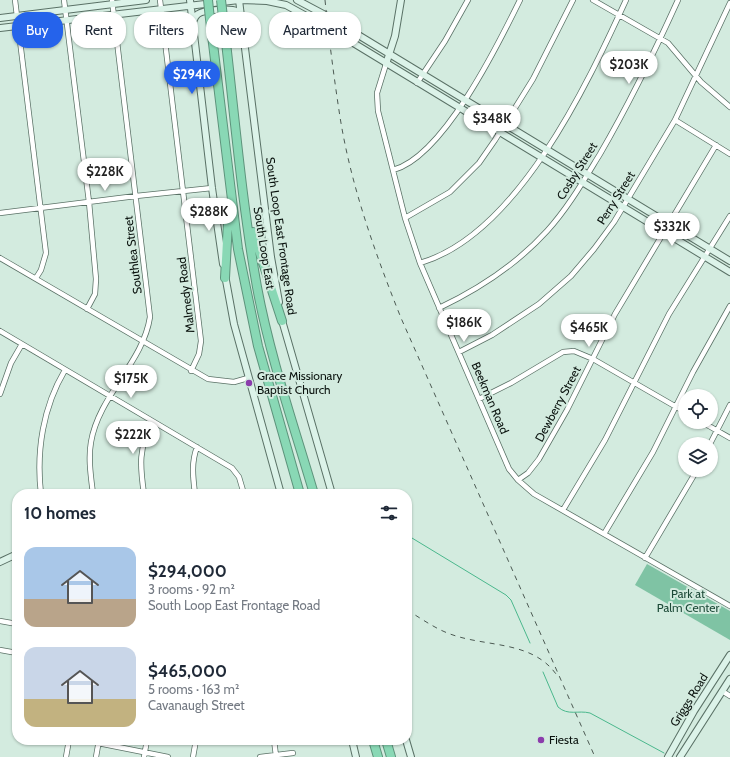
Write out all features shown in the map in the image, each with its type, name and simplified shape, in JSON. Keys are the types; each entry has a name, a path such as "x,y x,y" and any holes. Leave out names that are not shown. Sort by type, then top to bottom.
{"highway":[{"name":"South Loop East","path":"208,0 238,249 252,320 299,489"},
{"name":"South Loop East","path":"221,0 244,199 257,288 267,334 313,489"},
{"path":"225,278 230,180"},
{"path":"244,199 260,256 282,321"},
{"path":"374,745 378,757"},
{"path":"387,745 390,757"}],"main road":[{"path":"56,12 113,2 146,0"},
{"path":"126,13 190,2 239,0 267,1 286,5 300,12"},
{"name":"South Loop East Frontage Road","path":"239,0 271,257 282,321 331,489"},
{"path":"297,0 319,12"},
{"path":"386,64 395,36 401,0"},
{"path":"190,2 191,12"},
{"path":"305,12 309,6"},
{"path":"198,15 202,12 230,9 236,11 239,17 243,48 246,56"},
{"path":"0,18 12,17"},
{"path":"63,20 71,20"},
{"path":"0,28 12,27"},
{"path":"361,37 730,260"},
{"path":"195,48 212,188 225,278 234,324 280,489"},
{"path":"361,48 730,272"},
{"path":"0,561 12,556"},
{"name":"Griggs Road","path":"668,757 694,711 730,655"},
{"name":"Griggs Road","path":"680,757 730,678"},
{"path":"353,745 356,757"},
{"path":"407,745 411,757"}],"street":[{"path":"15,0 17,12"},
{"path":"64,0 89,202 96,279 95,294 87,309"},
{"name":"Malmedy Road","path":"160,0 201,342 200,354 192,371"},
{"path":"417,83 445,41 468,0"},
{"path":"393,170 400,169 419,155 440,135 465,100 494,50 520,0"},
{"path":"406,218 450,192 479,163 500,133 533,79 573,0"},
{"path":"593,0 661,39 672,47 710,92 730,107"},
{"path":"420,263 430,260 462,243 490,221 512,198 541,157 577,100 626,0"},
{"name":"Cosby Street","path":"439,308 485,284 512,264 547,231 588,174 622,116 661,39 678,0"},
{"name":"Southlea Street","path":"113,2 114,12"},
{"name":"Perry Street","path":"459,352 492,335 539,304 571,276 594,249 623,207 675,120 730,3"},
{"path":"22,48 42,208 46,253 41,270 36,278"},
{"name":"Southlea Street","path":"92,489 90,467 91,442 101,410 142,342 148,328 150,317 118,48"},
{"name":"Beekman Road","path":"386,64 380,77 377,93 378,111 406,218 420,263 509,469 518,480 534,494 730,606"},
{"path":"675,120 730,154"},
{"name":"Dewberry Street","path":"518,480 528,473 539,459 567,410 615,314 716,146"},
{"path":"0,214 136,196 212,188"},
{"path":"563,510 606,440 669,314 711,249 730,216"},
{"path":"0,258 142,342 208,379 222,382 234,382 248,378"},
{"path":"604,534 634,486 676,408 693,372 730,306"},
{"path":"0,331 232,468 239,477 242,489"},
{"path":"0,394 11,363 22,344"},
{"path":"479,399 511,383 563,352 574,351 593,359 676,408"},
{"path":"40,489 39,448 43,424 51,400 65,370"},
{"path":"714,437 730,405"},
{"path":"143,489 140,463 142,447 153,422"},
{"path":"717,430 730,438"},
{"path":"194,489 192,472 193,456 197,447"},
{"path":"645,558 693,477"},
{"path":"0,621 12,623"},
{"path":"0,650 12,652"},
{"path":"722,691 730,696"},
{"path":"66,757 68,745"},
{"path":"96,757 98,745"},
{"path":"109,745 144,755 168,757"},
{"path":"144,755 146,745"},
{"path":"193,757 195,745"},
{"path":"275,745 276,756"},
{"path":"260,757 293,753"}],"green space":[{"name":"Park at Palm Center","path":"647,564 730,611 730,640 635,585"}],"waterway":[{"path":"412,538 506,595 511,600 530,643"},
{"path":"543,672 558,707 562,710 569,712 590,713 664,753"}],"railway":[{"path":"325,0 340,117 345,143 357,194 373,244 401,318 595,757"},
{"path":"412,613 447,633 466,639 522,650 546,663 556,674"}],"place":[{"name":"Grace Missionary Baptist Church","path":"249,383"},
{"name":"Fiesta","path":"541,740"}]}
